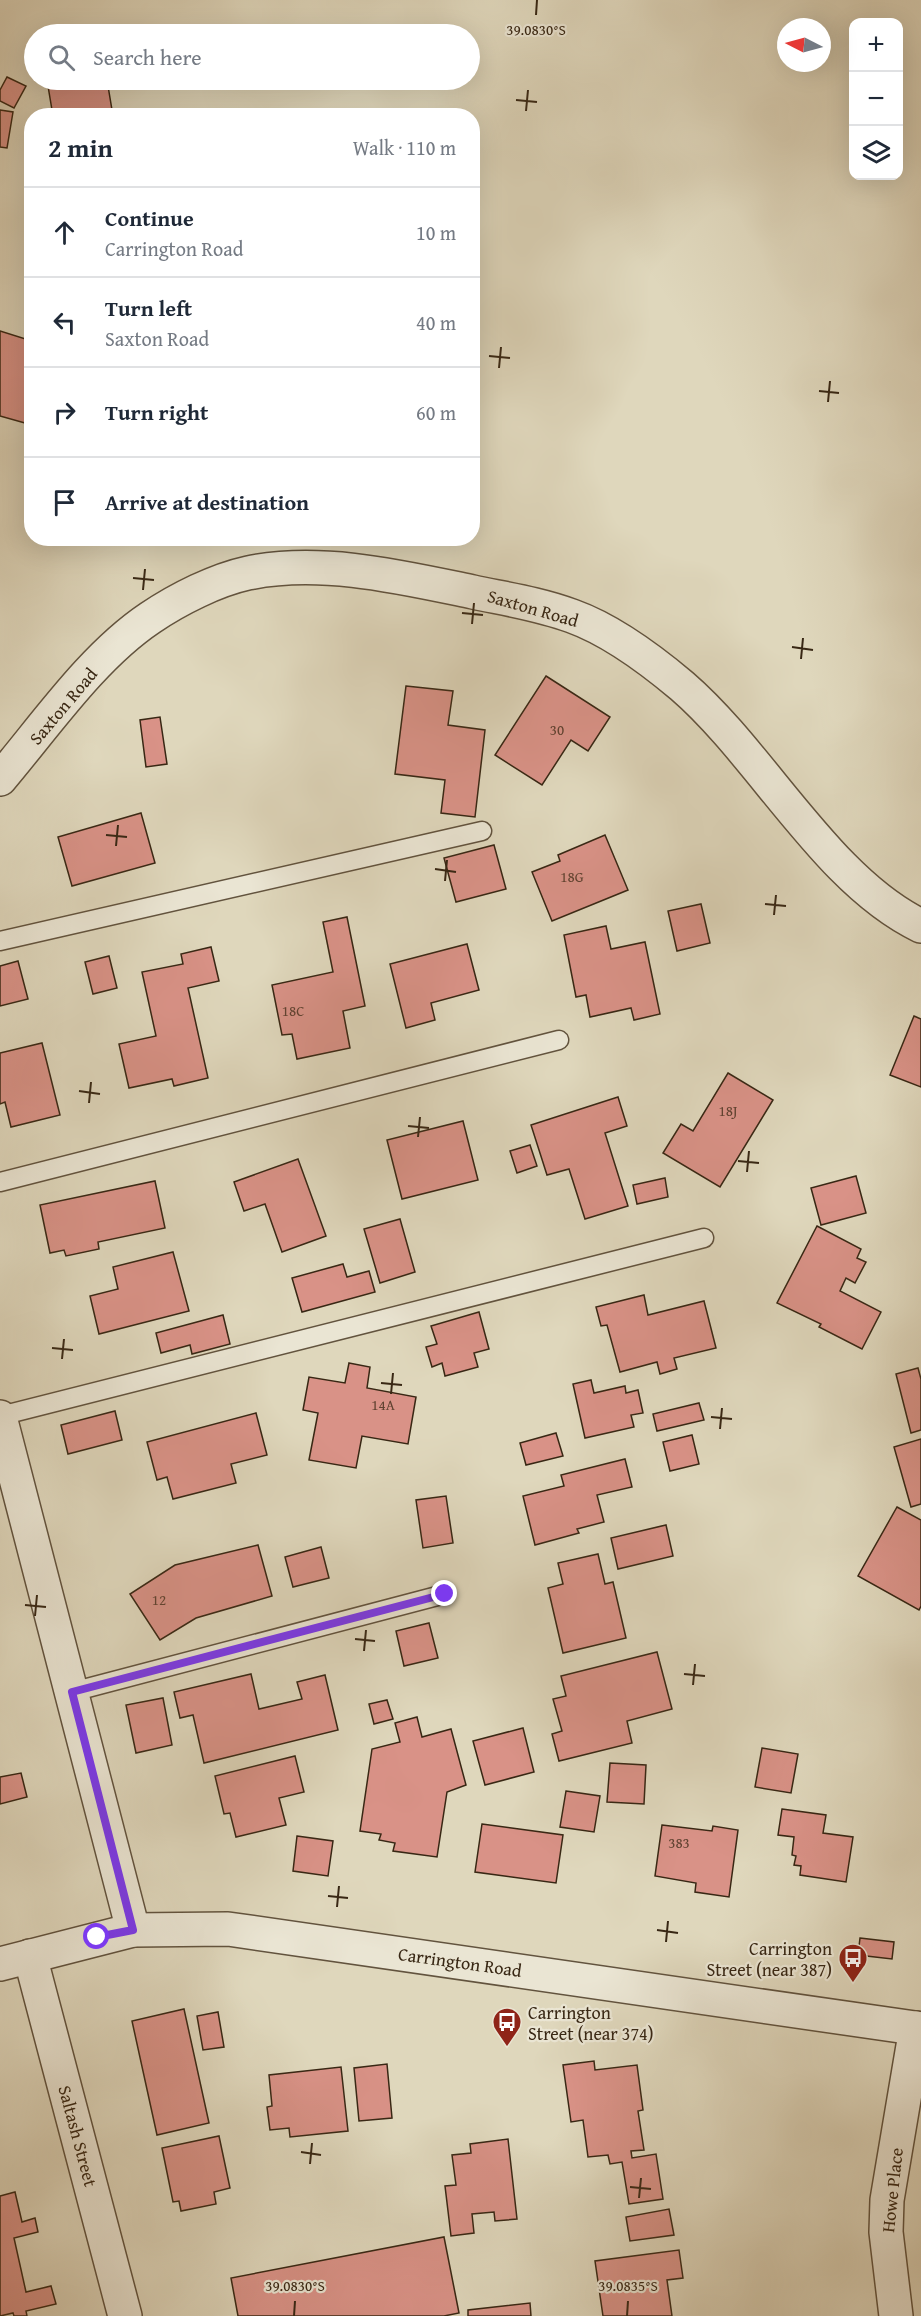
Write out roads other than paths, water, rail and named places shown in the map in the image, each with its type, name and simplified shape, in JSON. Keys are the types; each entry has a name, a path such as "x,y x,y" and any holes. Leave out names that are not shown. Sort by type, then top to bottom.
{"street":[{"name":"Saxton Road","path":"0,780 101,660 150,618 204,589 246,573 291,567 341,569 430,583 517,601 573,616 618,639 681,686 729,731 837,861 873,894 921,926"},
{"path":"0,1417 133,1930"},
{"name":"Carrington Road","path":"15,1960 133,1930 228,1929 919,2029"},
{"name":"Saltash Street","path":"15,1960 125,2316"},
{"name":"Howe Place","path":"896,2316 886,2232 887,2200 919,2029"}],"lane":[{"path":"0,941 482,831"},
{"path":"0,1182 559,1040"},
{"path":"0,1417 704,1238"},
{"path":"72,1692 445,1594"}],"place":[{"name":"Carrington Street (near 387)","path":"853,1984"},
{"name":"Carrington Street (near 374)","path":"507,2048"}]}
